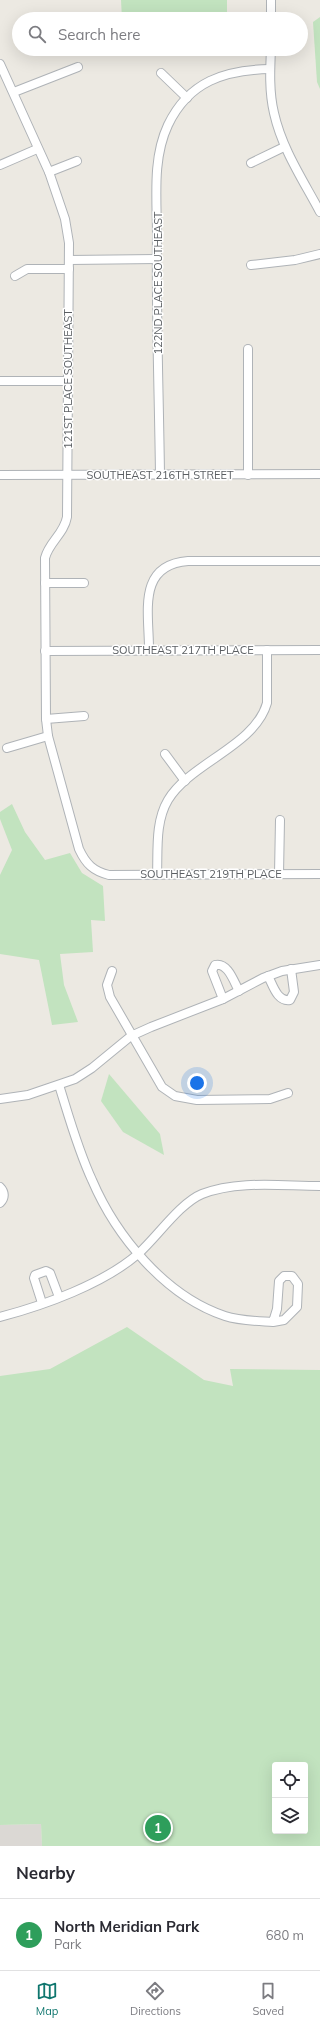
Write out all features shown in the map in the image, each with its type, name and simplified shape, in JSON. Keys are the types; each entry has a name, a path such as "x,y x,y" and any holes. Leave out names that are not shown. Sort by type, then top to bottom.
{"street":[{"path":"271,0 271,12"},
{"path":"271,56 270,69 274,113 284,147 320,212"},
{"name":"121ST PLACE SOUTHEAST","path":"0,64 14,92 37,149 49,172 65,219 69,260 67,521 62,532 47,551 45,583 46,719 48,736 79,849 88,865 102,873"},
{"path":"14,92 78,67"},
{"name":"122ND PLACE SOUTHEAST","path":"160,475 157,166 160,148 168,125 187,98 208,82 219,76 245,70 270,69"},
{"path":"161,73 187,98"},
{"path":"252,164 284,147"},
{"path":"0,165 37,149"},
{"path":"49,172 77,161"},
{"path":"251,264 288,261 320,254"},
{"path":"69,260 157,259"},
{"path":"15,276 27,269 69,269"},
{"path":"248,349 248,475"},
{"path":"0,381 68,381"},
{"name":"SOUTHEAST 216TH STREET","path":"0,475 320,474"},
{"path":"149,650 149,594 154,579 162,569 176,562 188,561 320,561"},
{"path":"45,583 84,583"},
{"path":"157,875 160,821 168,800 185,781 261,720 267,704 267,650"},
{"name":"SOUTHEAST 217TH PLACE","path":"45,651 320,650"},
{"path":"46,719 84,716"},
{"path":"7,748 48,736"},
{"path":"165,754 185,781"},
{"path":"278,874 280,820"},
{"name":"SOUTHEAST 219TH PLACE","path":"102,873 109,875 320,874"},
{"path":"223,999 212,971 215,965 219,964 226,968 239,991"},
{"path":"0,1099 28,1095 75,1079 92,1068 131,1036 171,1018 223,999 268,976 320,965"},
{"path":"268,976 279,997 285,1001 290,1000 294,992 291,970"},
{"path":"112,971 107,985 108,991 131,1036 162,1087 175,1096 197,1100 270,1099 288,1093"},
{"path":"59,1085 86,1166 98,1194 114,1222 138,1254 172,1286 193,1300 224,1316 251,1321 273,1322 284,1320 297,1307 298,1284 292,1276 284,1276 279,1281 277,1309 273,1322"},
{"path":"0,1317 60,1297 118,1268 138,1254 183,1207 200,1195 216,1189 232,1186 320,1186"},
{"path":"0,1187 4,1193 4,1198 0,1204"},
{"path":"42,1303 34,1278 36,1275 46,1271 50,1273 60,1297"}],"shaded area":[{"path":"41,1824 42,1846 0,1846 0,1825"}],"green space":[{"path":"121,0 227,0 227,12 122,12"},
{"path":"320,17 320,89 317,82 313,22"},
{"path":"12,804 25,832 45,860 70,853 82,873 103,886 105,921 91,920 93,952 60,954 64,985 78,1022 52,1025 39,960 0,954 0,875 12,850 0,819 0,812"},
{"path":"109,1074 160,1134 164,1155 123,1132 101,1101"},
{"path":"127,1327 204,1380 233,1386 230,1369 320,1370 320,1846 42,1846 41,1824 0,1825 0,1376 50,1369"}],"place":[{"name":"North Meridian Park","path":"158,1828"}]}
